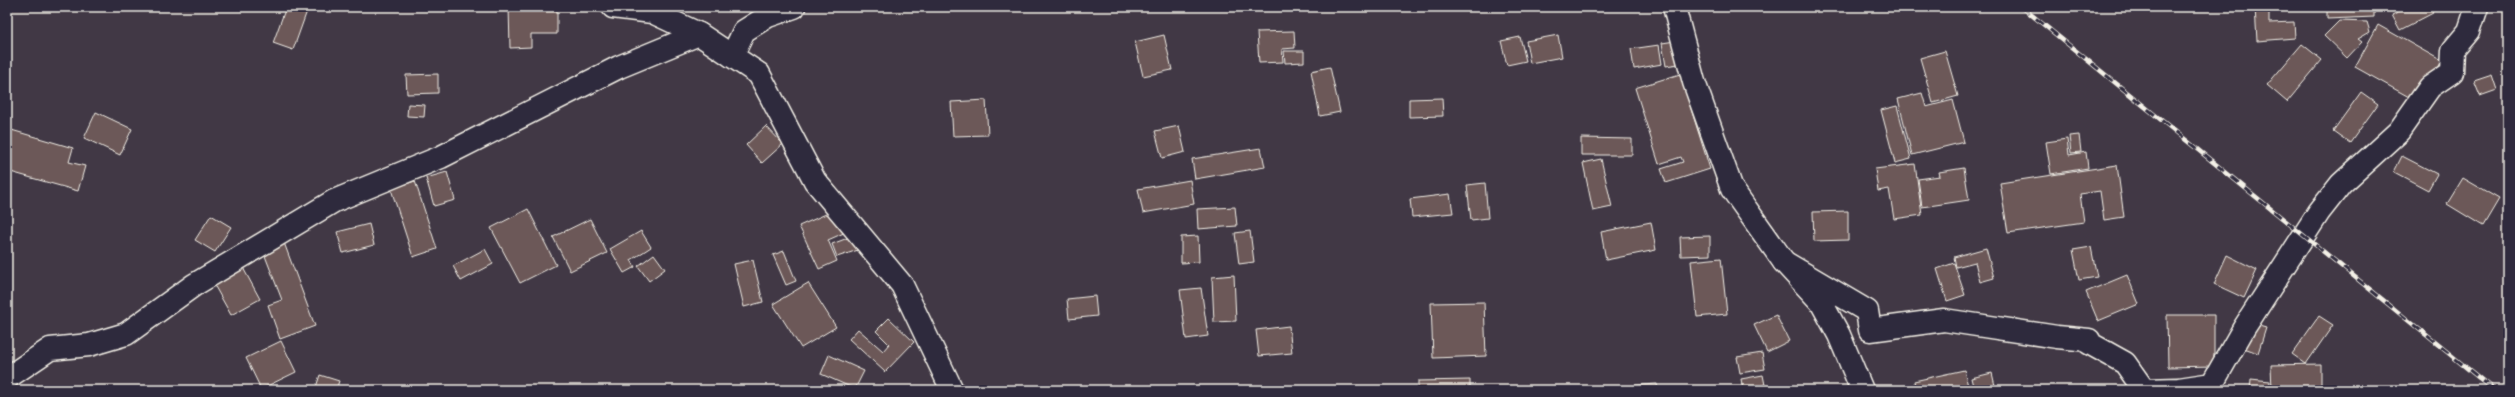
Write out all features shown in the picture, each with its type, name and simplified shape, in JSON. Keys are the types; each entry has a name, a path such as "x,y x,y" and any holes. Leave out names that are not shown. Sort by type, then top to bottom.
{"street":[{"path":"613,7 652,12 699,34 759,74 815,181 902,285 952,390"},
{"path":"732,56 744,30 768,16 794,7"},
{"path":"1674,7 1694,82 1732,189 1784,262 1821,302 1839,334 1862,390"},
{"path":"1784,262 1867,311 1870,330 1944,320 2057,337 2089,340 2089,343 2095,347 2125,362 2144,390 2179,389 2212,384 2244,328 2318,212 2341,184 2400,131 2430,87 2452,72 2453,50 2469,31 2478,7"},
{"path":"7,378 50,349 89,345 126,334 194,285 334,201 441,157 619,67 699,34"}],"building":[{"path":"286,7 307,11 293,50 273,43"},
{"path":"509,7 557,7 557,34 531,34 531,47 510,48"},
{"path":"2255,7 2269,7 2269,23 2294,22 2295,38 2257,41"},
{"path":"2327,7 2374,7 2374,17 2327,19"},
{"path":"2407,7 2429,7 2433,13 2400,30 2392,15"},
{"path":"2339,21 2367,22 2370,32 2358,39 2362,42 2347,58 2324,36"},
{"path":"2378,25 2442,61 2418,102 2355,67"},
{"path":"1294,31 1295,48 1282,49 1283,62 1259,63 1257,32"},
{"path":"1164,35 1172,70 1143,76 1135,42"},
{"path":"1558,35 1562,57 1530,63 1526,41"},
{"path":"1520,37 1526,61 1507,65 1501,41"},
{"path":"1675,41 1678,64 1666,66 1662,43"},
{"path":"2302,44 2322,60 2287,102 2267,85"},
{"path":"1659,45 1662,64 1634,69 1631,49"},
{"path":"1284,51 1304,51 1304,62 1285,63"},
{"path":"1945,51 1958,96 1933,103 1920,58"},
{"path":"1330,67 1340,112 1320,116 1311,71"},
{"path":"438,74 438,93 407,94 406,75"},
{"path":"1680,74 1710,169 1666,183 1661,169 1683,162 1681,157 1659,164 1635,88"},
{"path":"2492,75 2497,90 2480,96 2474,81"},
{"path":"2361,92 2378,104 2350,143 2333,131"},
{"path":"1922,93 1926,107 1953,100 1964,142 1912,155 1898,99"},
{"path":"1442,98 1443,116 1409,117 1409,99"},
{"path":"986,100 988,135 953,136 951,102"},
{"path":"408,104 425,105 424,117 407,116"},
{"path":"1897,106 1911,159 1895,163 1881,110"},
{"path":"96,112 132,129 120,155 84,138"},
{"path":"766,126 783,144 762,163 746,145"},
{"path":"1179,126 1185,152 1162,158 1155,131"},
{"path":"8,129 73,148 69,162 85,166 78,191 7,171"},
{"path":"2079,135 2081,152 2071,153 2069,136"},
{"path":"1581,138 1632,139 1632,155 1581,155"},
{"path":"2067,139 2069,155 2086,152 2088,168 2051,174 2046,142"},
{"path":"1261,148 1265,167 1195,179 1192,159"},
{"path":"2402,156 2437,174 2428,190 2394,172"},
{"path":"1601,159 1612,207 1593,211 1583,163"},
{"path":"1915,164 1922,215 1894,219 1889,189 1878,191 1875,169"},
{"path":"2117,165 2124,217 2104,220 2100,191 2080,194 2084,222 2008,233 2000,183"},
{"path":"1964,168 1969,200 1922,207 1918,179 1940,176 1939,172"},
{"path":"447,172 455,200 434,206 426,178"},
{"path":"2463,178 2499,199 2483,226 2447,204"},
{"path":"1190,180 1194,204 1143,213 1138,189"},
{"path":"415,181 437,249 413,257 391,189"},
{"path":"1485,183 1488,218 1471,220 1467,185"},
{"path":"1450,194 1453,213 1412,217 1410,199"},
{"path":"1235,207 1237,226 1198,229 1197,209"},
{"path":"528,209 556,265 520,283 491,228"},
{"path":"835,210 846,232 828,240 837,261 819,269 799,226"},
{"path":"1848,211 1848,240 1814,241 1813,212"},
{"path":"211,215 231,227 215,252 195,240"},
{"path":"590,219 607,253 570,271 553,237"},
{"path":"1651,222 1656,250 1606,260 1601,232"},
{"path":"369,224 374,245 343,253 337,232"},
{"path":"641,231 651,247 631,260 635,267 624,273 610,249"},
{"path":"1250,231 1254,262 1239,264 1235,233"},
{"path":"853,236 858,250 837,257 832,244"},
{"path":"1198,236 1199,262 1181,263 1181,237"},
{"path":"1710,236 1710,255 1681,256 1680,237"},
{"path":"283,240 315,326 280,339 268,305 282,300 262,248"},
{"path":"2091,247 2097,277 2079,280 2073,250"},
{"path":"1986,248 1994,278 1980,282 1975,262 1956,267 1954,257"},
{"path":"485,249 493,264 461,281 453,266"},
{"path":"784,251 796,281 786,285 773,255"},
{"path":"654,254 665,269 649,281 638,266"},
{"path":"2227,255 2257,270 2244,298 2214,284"},
{"path":"1721,258 1727,314 1697,317 1691,261"},
{"path":"753,260 763,302 744,307 734,264"},
{"path":"1954,263 1965,295 1947,301 1937,269"},
{"path":"242,266 260,299 231,315 213,283"},
{"path":"1234,275 1236,321 1214,322 1212,277"},
{"path":"2127,275 2139,304 2098,321 2086,292"},
{"path":"808,283 836,327 801,348 773,304"},
{"path":"1201,288 1208,336 1186,339 1180,290"},
{"path":"1095,296 1097,316 1069,319 1067,299"},
{"path":"1484,302 1486,356 1433,358 1431,303"},
{"path":"1776,315 1789,341 1767,352 1754,325"},
{"path":"2167,315 2214,315 2214,366 2168,367"},
{"path":"2319,316 2333,325 2306,364 2292,354"},
{"path":"889,318 914,342 885,372 849,339 858,329 883,351 889,344 876,331"},
{"path":"2252,324 2266,328 2258,353 2244,348"},
{"path":"1289,326 1292,353 1259,356 1256,330"},
{"path":"281,341 296,372 261,389 246,358"},
{"path":"1762,353 1765,369 1740,373 1737,357"},
{"path":"829,355 864,371 855,389 821,374"},
{"path":"2321,364 2321,390 2272,390 2271,365"},
{"path":"1964,370 1969,390 1951,390 1951,388 1916,390 1914,381"},
{"path":"1992,373 1996,390 1974,390 1971,378"},
{"path":"320,375 339,381 336,390 315,390"},
{"path":"1763,375 1766,390 1743,390 1741,379"},
{"path":"2251,379 2270,381 2269,390 2250,390"},
{"path":"1470,380 1470,390 1418,390 1418,381"},
{"path":"1657,384 1658,390 1611,390 1610,387"},
{"path":"1284,388 1284,390 1222,390 1222,389"}],"railway":[{"path":"2022,7 2494,390"}]}
